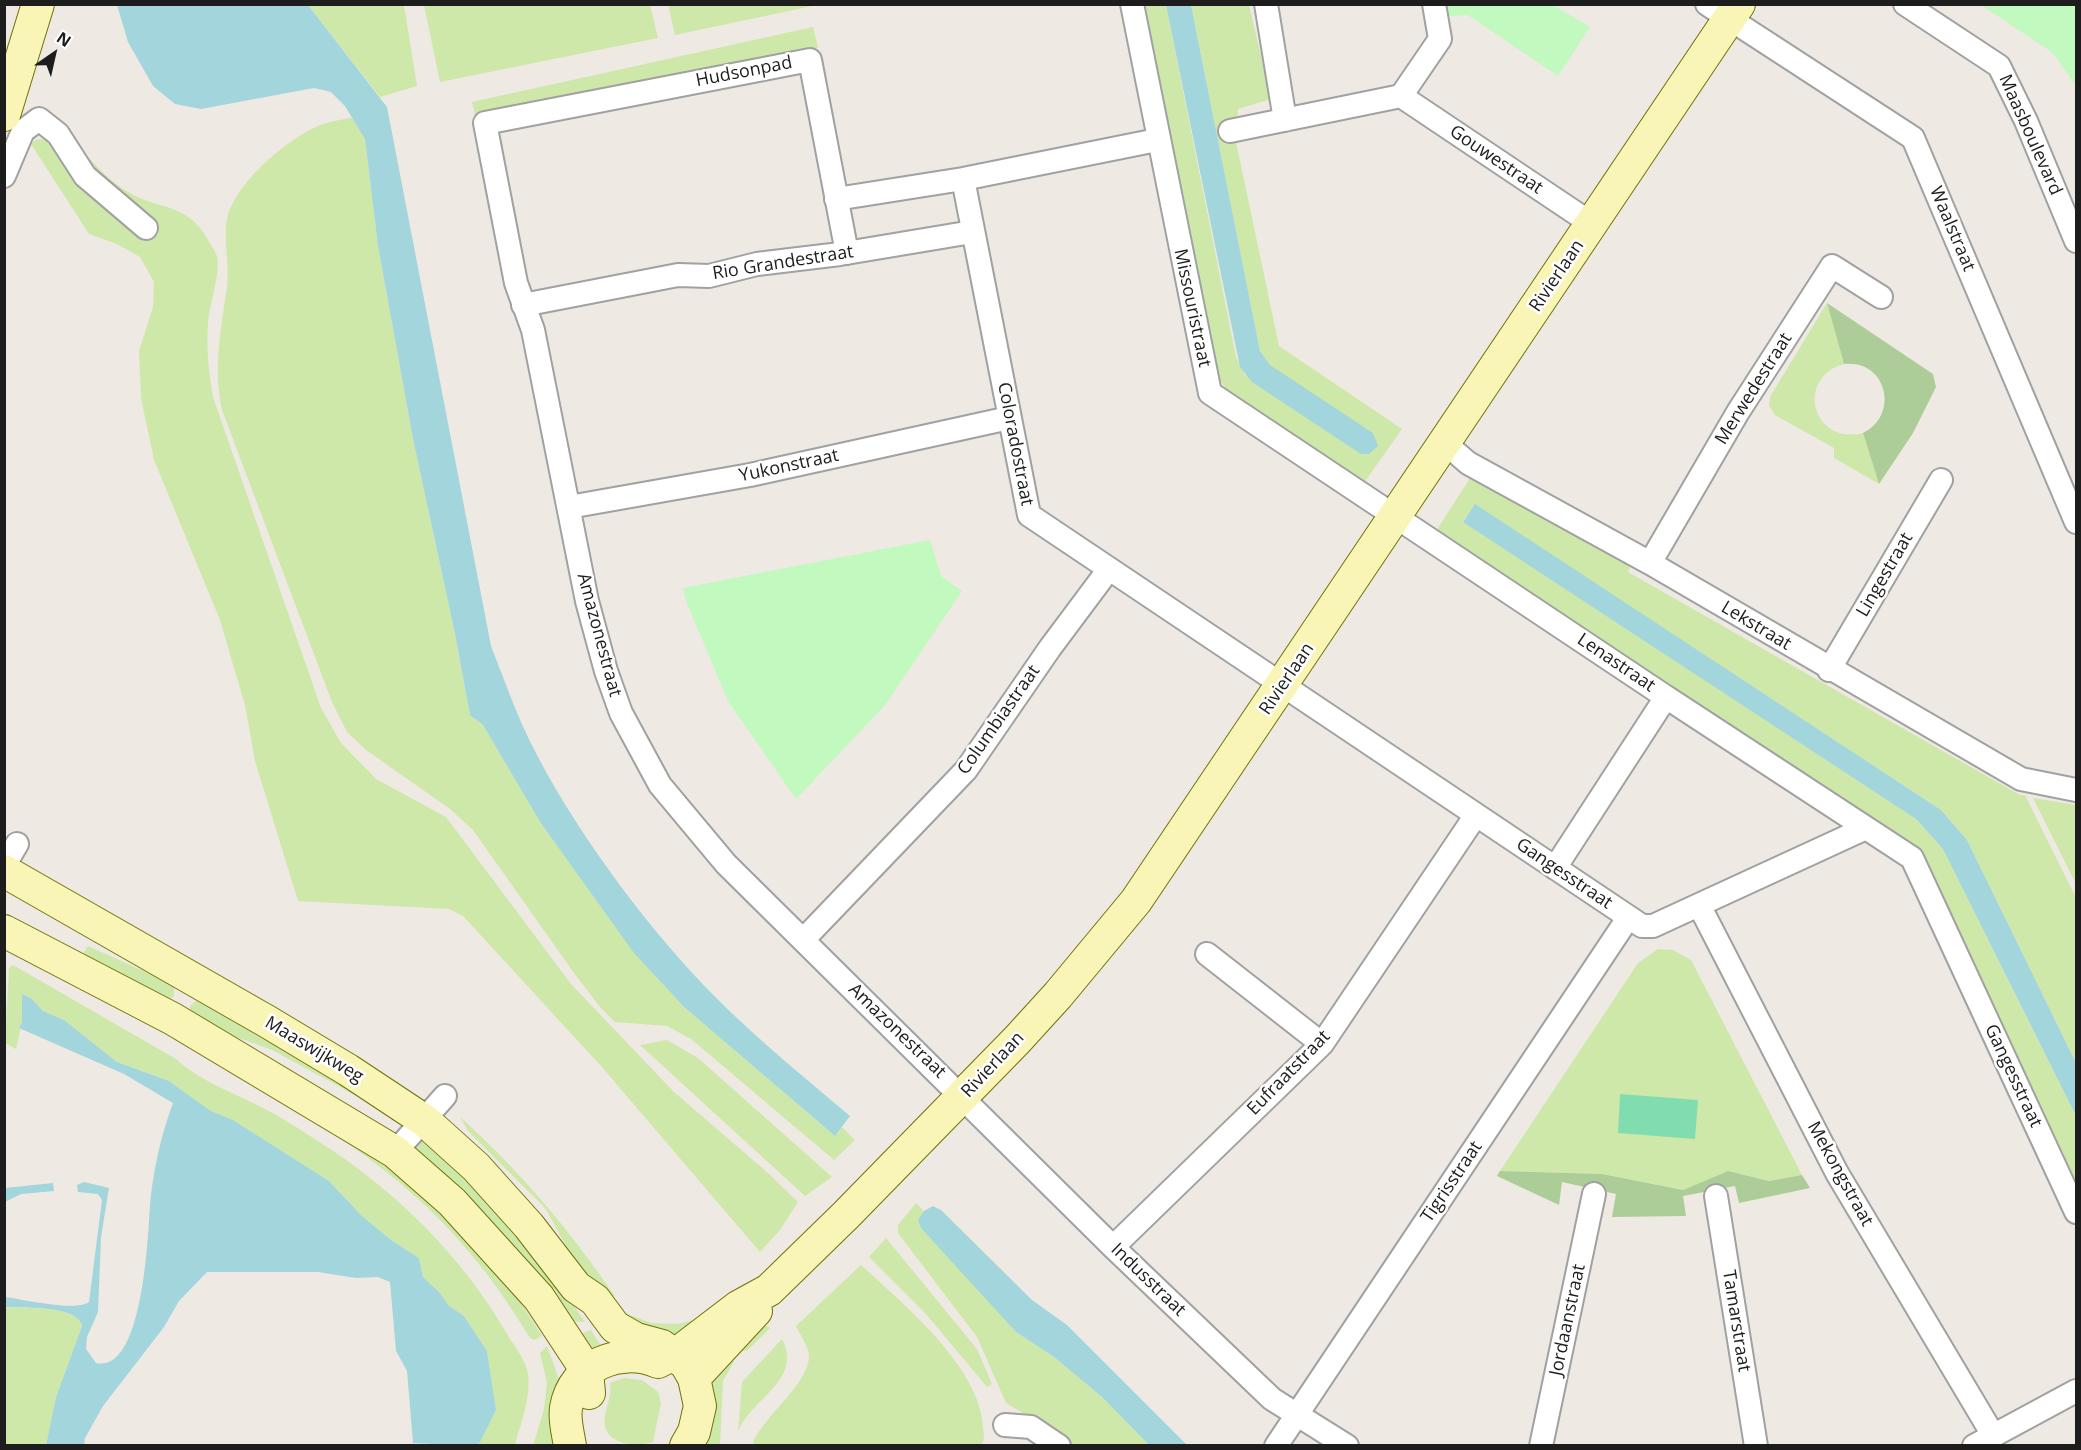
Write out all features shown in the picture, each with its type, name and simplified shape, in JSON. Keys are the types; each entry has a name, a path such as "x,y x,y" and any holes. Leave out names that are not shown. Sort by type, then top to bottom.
{"street":[{"path":"4,115 38,4"},
{"name":"Missouristraat","path":"1132,4 1210,393 1395,518"},
{"path":"1266,4 1285,120"},
{"path":"1230,131 1401,96 1440,39 1434,4"},
{"name":"Maasboulevard","path":"1905,4 1999,66 2026,121 2076,241"},
{"name":"Rivierlaan","path":"694,1378 749,1320 762,1296 963,1096 1058,995 1136,901 1592,224 1725,10"},
{"name":"Waalstraat","path":"1725,10 1913,138 2076,522"},
{"name":"Hudsonpad","path":"485,123 810,60 847,253"},
{"name":"Gouwestraat","path":"1401,96 1592,224"},
{"path":"4,176 23,131 39,119 58,134 85,176 146,228"},
{"name":"Amazonestraat","path":"485,123 523,305 533,330 587,601 606,671 621,713 660,784 726,864 963,1096"},
{"path":"836,199 963,179 1158,140"},
{"name":"Coloradostraat","path":"963,179 1029,514 1283,685"},
{"name":"Rio Grandestraat","path":"523,305 678,275 709,276 757,264 847,253 972,232"},
{"name":"Merwedestraat","path":"1650,563 1738,412 1832,266 1881,297"},
{"name":"Yukonstraat","path":"569,507 750,475 1009,418"},
{"name":"Lekstraat","path":"1445,443 1468,463 1650,563 1829,670 2021,779 2076,790"},
{"name":"Lingestraat","path":"1829,670 1941,480"},
{"name":"Lenastraat","path":"1395,518 1666,697 1555,868"},
{"name":"Columbiastraat","path":"803,940 966,770 1050,648 1109,569"},
{"name":"Gangesstraat","path":"1283,685 1642,926 1653,926 1866,828"},
{"name":"Gangesstraat","path":"1666,697 1912,858 2076,1212"},
{"name":"Eufraatstraat","path":"1113,1247 1322,1044 1476,815"},
{"path":"4,866 11,857"},
{"name":"Maaswijkweg","path":"11,857 268,1022 348,1070 424,1121 476,1167 529,1226 576,1287 584,1309 608,1342 629,1347"},
{"name":"Mekongstraat","path":"1700,905 1837,1173 1984,1440"},
{"name":"Tigrisstraat","path":"1275,1446 1628,918"},
{"path":"4,931 183,1024 395,1152 452,1202 522,1282 529,1304 570,1376 589,1392 582,1424 583,1436 589,1446"},
{"path":"1207,954 1322,1044"},
{"path":"395,1152 445,1096"},
{"name":"Indusstraat","path":"963,1096 1113,1247 1272,1399 1347,1446"},
{"name":"Jordaanstraat","path":"1541,1446 1594,1194"},
{"name":"Tamarstraat","path":"1716,1196 1756,1446"},
{"name":"Rivierlaan","path":"666,1358 738,1307 762,1296"},
{"path":"570,1445 565,1417 579,1382 629,1347 662,1346 666,1358 681,1391 681,1411 675,1432 686,1445 694,1432 700,1406 694,1378 686,1364 666,1358"},
{"path":"1984,1440 2076,1391"},
{"path":"1005,1425 1030,1427 1059,1446"}],"green space":[{"path":"668,4 817,4 817,5 675,35"},
{"path":"308,5 404,5 417,86 380,97"},
{"path":"424,5 650,5 658,38 440,82"},
{"path":"1145,5 1166,5 1236,357 1245,375 1270,365 1260,351 1191,5 1249,5 1271,99 1238,109 1235,137 1279,346 1402,429 1361,487 1231,395 1219,379 1165,123"},
{"path":"1445,5 1553,5 1590,27 1558,76 1468,15 1448,16"},
{"path":"1981,5 2076,5 2076,86 2053,53"},
{"path":"813,27 818,48 476,118 472,102"},
{"path":"354,117 365,139 378,246 413,439 470,715 483,725 540,822 635,953 684,1007 835,1136 842,1127 855,1140 834,1160 691,1039 667,1026 615,1022 600,1007 574,973 473,830 450,809 366,750 347,732 332,702 222,410 218,364 228,278 226,228 232,205 251,177 291,141 322,124"},
{"path":"59,121 89,158 115,183 137,197 171,208 190,218 199,227 217,256 217,271 207,333 213,397 321,708 341,743 376,779 446,817 571,984 674,1092 798,1202 780,1230 760,1252 601,1066 463,916 449,909 298,901 255,761 245,705 220,620 154,460 141,398 139,351 153,307 154,282 140,257 117,244 89,234 31,144 37,139 50,140"},
{"path":"1827,303 1844,364 1829,371 1819,382 1815,395 1816,408 1822,420 1832,430 1846,434 1863,433 1879,484 1834,458 1834,448 1775,415 1769,405 1771,395"},
{"path":"1827,303 1933,374 1936,387 1913,433 1879,484 1863,433 1875,425 1882,414 1885,402 1884,390 1879,379 1870,370 1859,365 1844,364"},
{"path":"1472,475 1631,565 1628,572 2020,795 2025,795 2076,898 2076,1063 1967,840 1941,810 1475,505 1463,521 1916,819 1943,849 2076,1116 2076,1181 1922,857 1894,831 1860,817 1434,534"},
{"path":"930,540 941,576 962,591 885,705 796,799 728,701 686,601 683,588"},
{"path":"2033,798 2076,805 2076,884"},
{"path":"88,946 170,983 174,986 174,996 166,1001 83,954"},
{"path":"1658,949 1673,950 1691,960 1802,1175 1769,1181 1728,1171 1683,1190 1602,1174 1500,1171 1638,963"},
{"path":"13,965 176,1059 205,1080 290,1123 349,1162 401,1204 425,1227 470,1278 525,1364 529,1383 528,1392 515,1445 476,1445 496,1410 487,1351 464,1316 449,1306 439,1292 423,1277 419,1258 391,1240 362,1216 329,1181 233,1120 211,1111 169,1081 117,1062 64,1020 43,1011 31,998 23,994 22,1022 16,1049 5,1043 9,968"},
{"path":"196,1001 201,1001 348,1084 379,1108 272,1050 214,1029 190,1015 190,1006"},
{"path":"667,1040 698,1058 832,1177 805,1196 640,1045"},
{"path":"261,1082 332,1124 427,1195 511,1287 542,1336 534,1340 530,1338 503,1296 474,1258 444,1224 412,1194 378,1165 341,1139 258,1089"},
{"path":"1620,1094 1698,1100 1695,1139 1618,1133"},
{"path":"460,1117 503,1158 561,1224 614,1295 613,1301 583,1278 546,1209 468,1131"},
{"path":"423,1139 468,1180 510,1224 585,1322 570,1321 417,1154 416,1147"},
{"path":"1500,1171 1602,1174 1683,1190 1728,1171 1769,1181 1802,1175 1810,1188 1739,1203 1735,1186 1683,1196 1686,1216 1612,1217 1616,1194 1562,1182 1559,1205 1497,1176"},
{"path":"916,1203 924,1211 918,1220 1016,1332 1054,1357 1102,1397 1149,1445 1071,1445 1056,1433 1006,1403 977,1337 898,1233 898,1225"},
{"path":"886,1238 977,1349 992,1384 987,1387 926,1314 869,1257"},
{"path":"861,1265 918,1318 955,1360 969,1382 979,1405 984,1435 981,1445 754,1445 753,1442 759,1431 795,1388 807,1366 809,1352 796,1326"},
{"path":"4,1307 61,1311 78,1319 82,1326 56,1397 46,1445 5,1445"},
{"path":"620,1311 651,1323 678,1324 698,1319 681,1337 638,1331"},
{"path":"761,1324 770,1328 748,1350 741,1351 735,1344"},
{"path":"591,1330 603,1349 586,1359 581,1334"},
{"path":"782,1339 787,1353 786,1366 781,1378 744,1420 738,1432 742,1382"},
{"path":"547,1346 560,1382 555,1439 552,1445 533,1446 544,1409 547,1383 540,1353"},
{"path":"733,1359 734,1362 723,1381 720,1445 705,1446 710,1378"},
{"path":"624,1378 642,1380 658,1392 661,1403 653,1442 628,1444 620,1442 608,1433 605,1416 610,1396 610,1383"}],"water":[{"path":"117,5 308,5 387,107 491,646 521,722 555,788 598,855 671,949 732,1013 850,1116 835,1136 684,1007 634,953 540,822 483,725 470,715 413,439 378,246 365,139 345,106 331,92 314,88 201,109 175,104 153,86 128,42"},
{"path":"1166,5 1191,5 1260,351 1270,365 1373,433 1378,446 1369,454 1361,454 1252,382 1240,367"},
{"path":"1475,504 1941,810 1967,840 2076,1063 2076,1116 1943,849 1916,819 1463,522"},
{"path":"22,994 31,998 43,1011 64,1020 117,1062 169,1081 211,1111 233,1120 329,1181 362,1216 391,1240 419,1258 423,1277 439,1292 449,1306 464,1316 487,1351 496,1410 480,1442 476,1446 413,1443 407,1371 396,1351 390,1282 378,1277 356,1278 318,1272 207,1272 179,1301 164,1327 103,1406 85,1438 84,1445 46,1445 56,1397 82,1326 71,1314 61,1311 5,1307 5,1297 72,1306 89,1302 102,1200 98,1194 78,1192 77,1185 84,1182 109,1188 101,1237 98,1312 87,1337 86,1349 96,1363 112,1361 124,1347 140,1300 153,1179 161,1140 173,1103 124,1074 19,1028 22,1022"},
{"path":"53,1183 54,1191 21,1194 5,1202 5,1188"},
{"path":"933,1206 941,1210 1032,1300 1067,1325 1187,1445 1149,1445 1102,1397 1054,1357 1016,1332 921,1228 918,1220 924,1211"}]}
